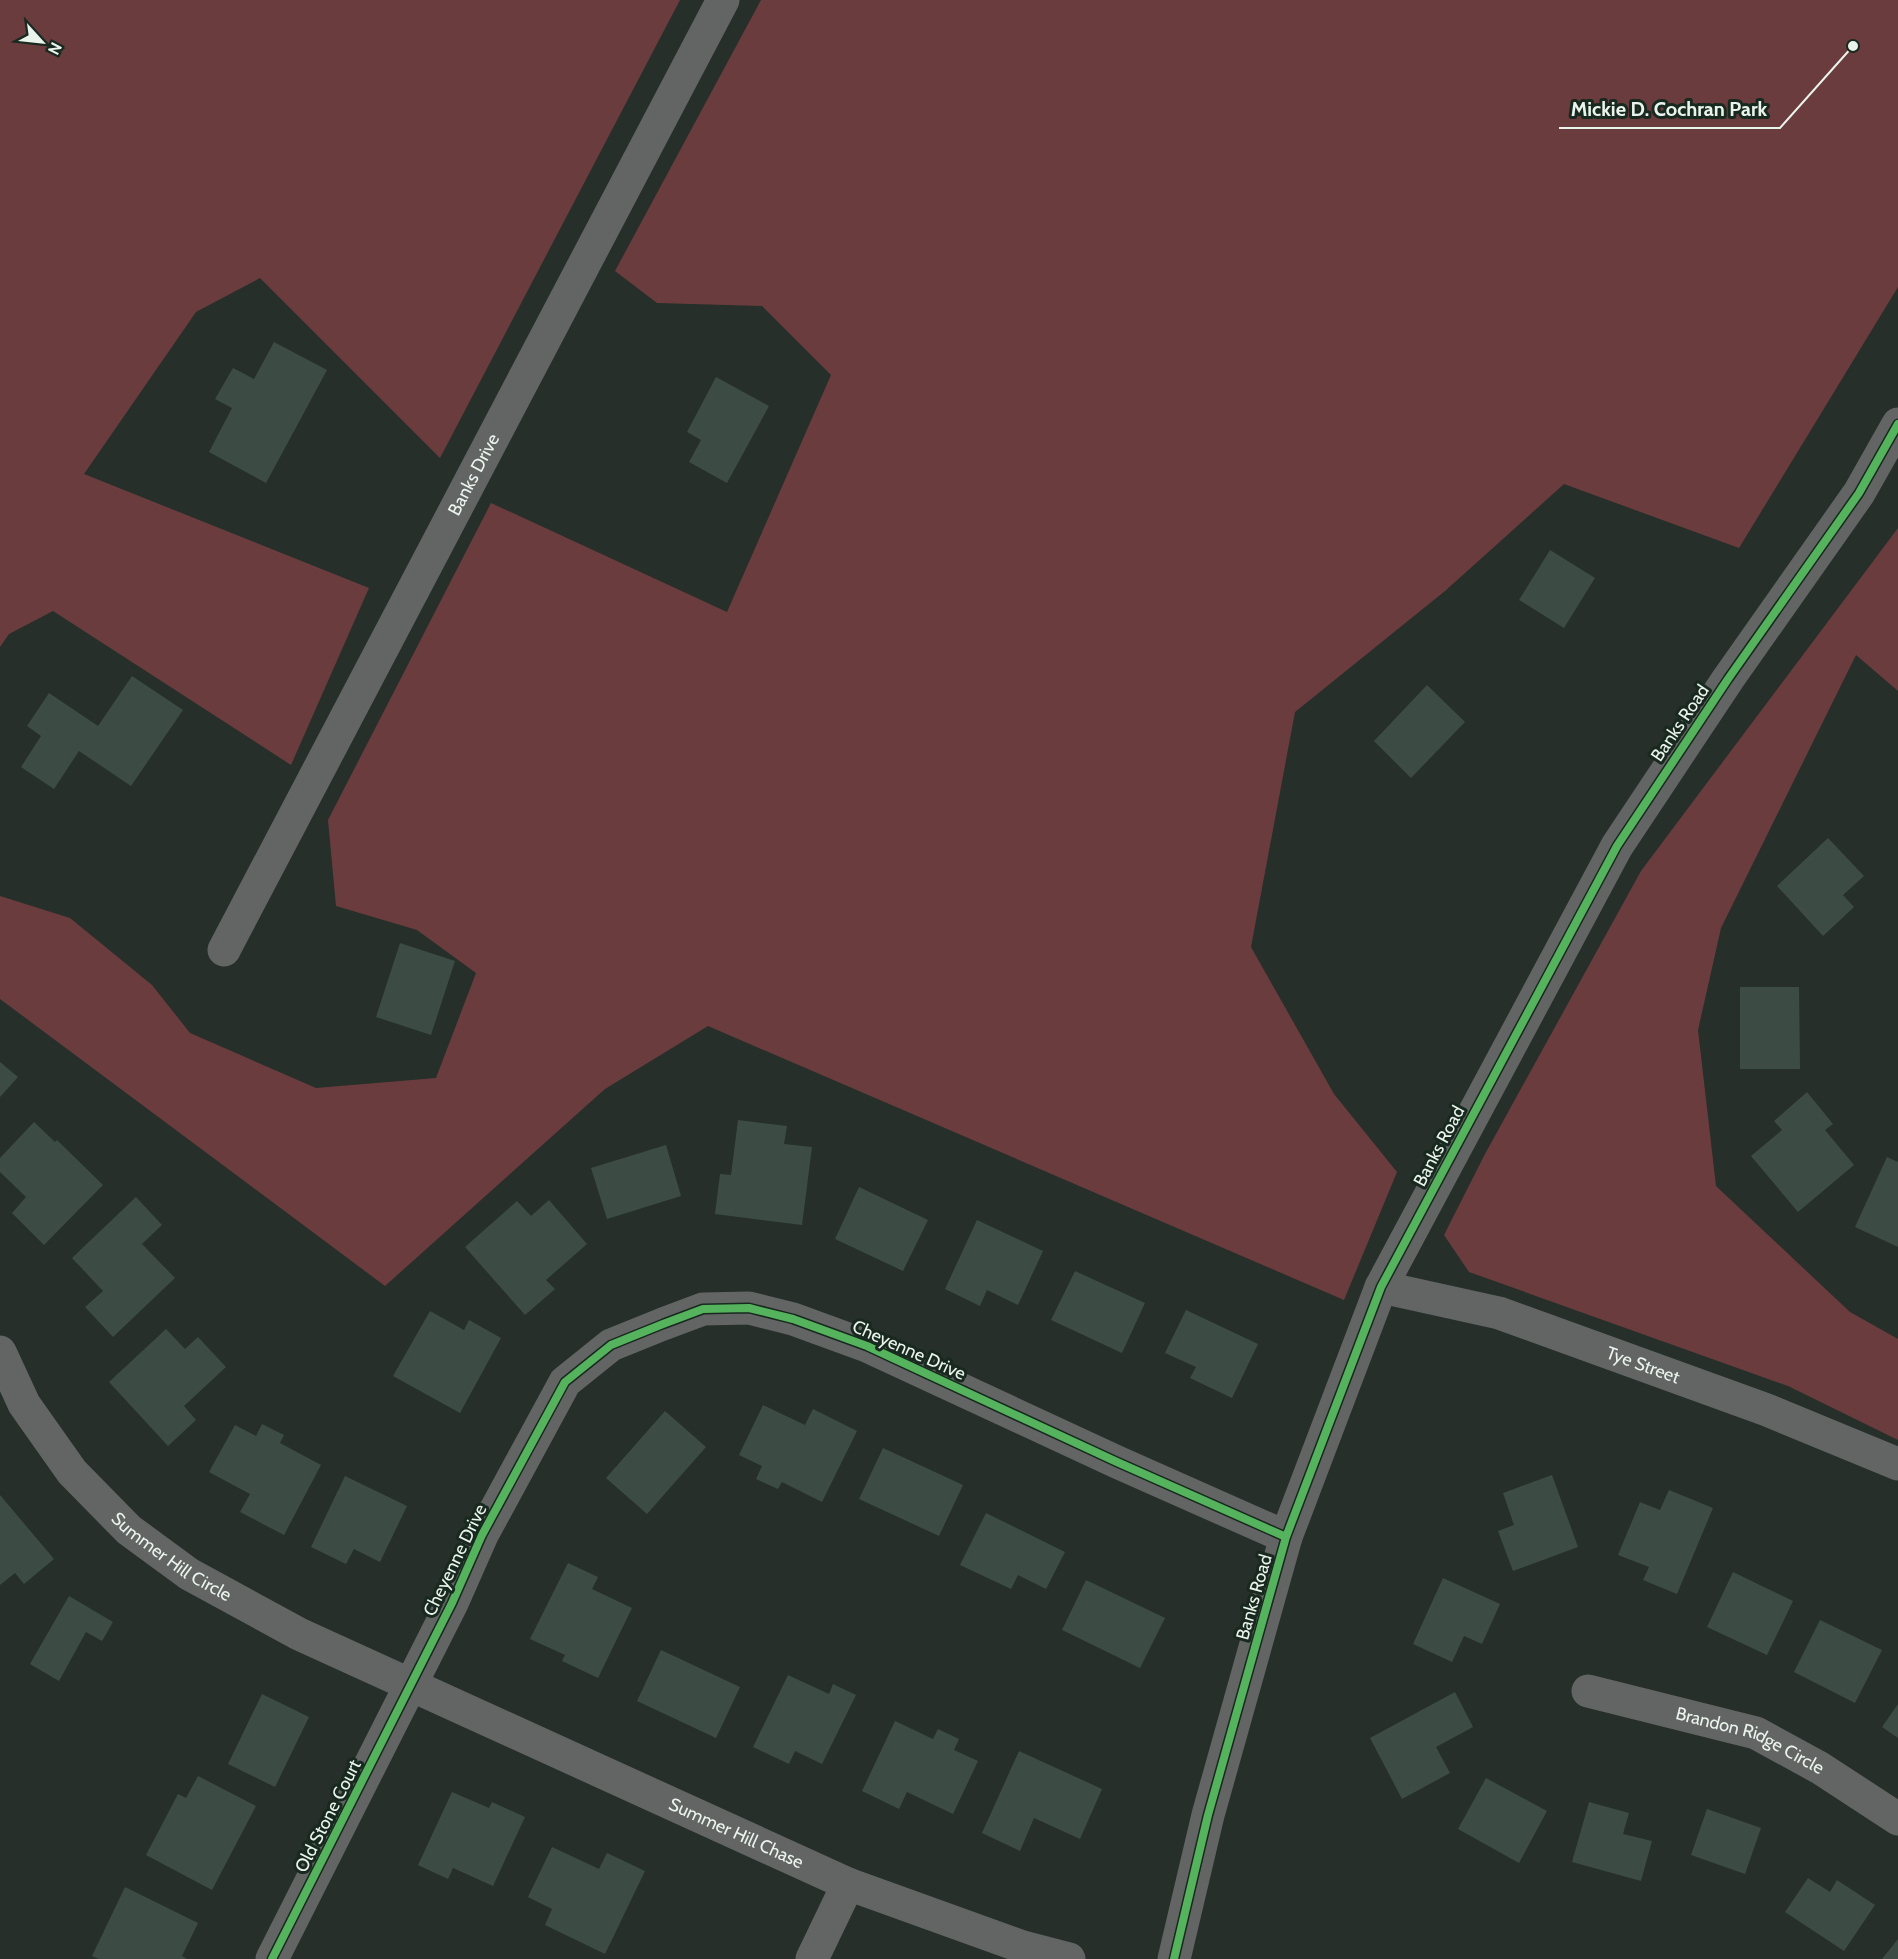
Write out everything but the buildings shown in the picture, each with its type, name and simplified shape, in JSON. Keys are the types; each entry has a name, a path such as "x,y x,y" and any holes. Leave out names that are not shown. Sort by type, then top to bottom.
{"street":[{"name":"Banks Drive","path":"224,950 723,0"},
{"name":"Banks Road","path":"1174,1959 1208,1815 1286,1538 1381,1287 1617,846 1728,679 1859,493 1898,424"},
{"name":"Tye Street","path":"1381,1287 1499,1313 1767,1410 1898,1464"},
{"name":"Cheyenne Drive","path":"410,1686 452,1603 482,1535 565,1382 611,1345 703,1310 750,1308 793,1319 867,1346 1286,1538"},
{"name":"Summer Hill Circle","path":"0,1352 24,1404 72,1472 129,1530 199,1580 299,1634 410,1686"},
{"name":"Summer Hill Chase","path":"410,1686 848,1884 1023,1947 1069,1959"},
{"name":"Old Stone Court","path":"272,1959 410,1686"},
{"name":"Brandon Ridge Circle","path":"1588,1690 1756,1733 1820,1768 1898,1820"},
{"path":"812,1959 848,1884"}],"shaded area":[{"path":"0,0 680,0 440,458 260,278 196,312 84,474 369,588 291,765 53,611 9,634 0,647"},
{"path":"761,0 1898,0 1898,287 1739,548 1564,484 1445,591 1295,712 1251,947 1334,1094 1397,1172 1344,1300 708,1026 605,1089 385,1286 0,999 0,896 70,918 152,985 190,1033 316,1088 436,1078 476,973 417,930 336,906 328,820 491,503 727,612 831,375 762,306 657,303 615,271"},
{"path":"1898,528 1898,691 1856,655 1721,928 1698,1030 1716,1186 1850,1312 1898,1339 1898,1440 1788,1386 1469,1272 1444,1235 1485,1154 1641,871"}],"cycle path":[{"path":"1174,1959 1208,1815 1286,1537 1381,1287 1617,846 1728,679 1859,493 1898,424"},
{"path":"272,1959 452,1603 482,1535 565,1382 611,1345 703,1309 749,1308 793,1319 867,1346 1117,1462 1286,1537"}],"place":[{"name":"Mickie D. Cochran Park","path":"1853,46"}]}
